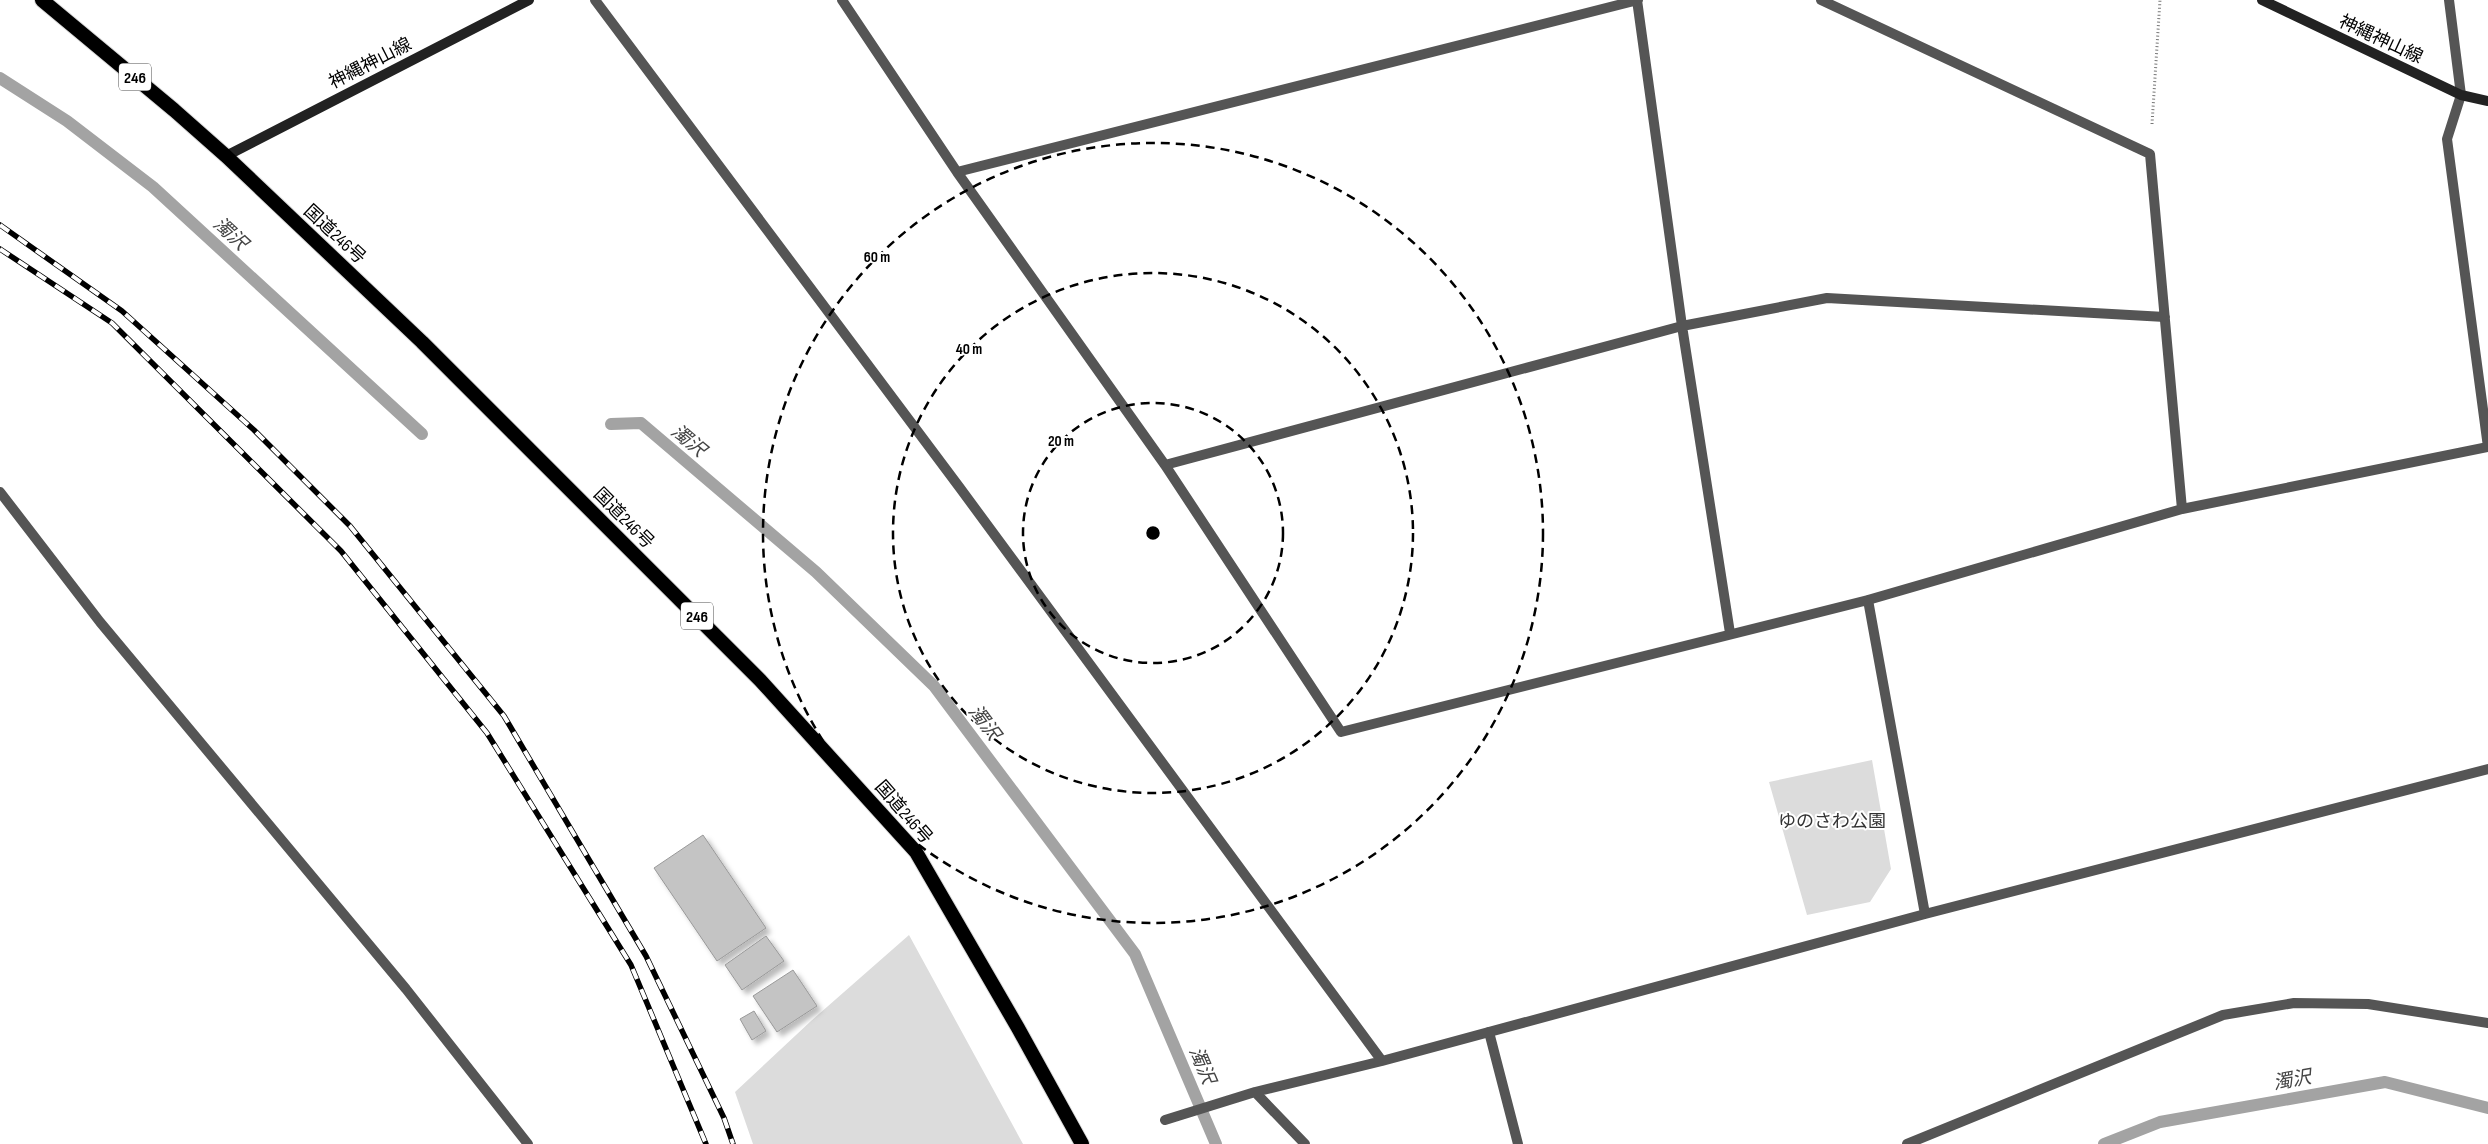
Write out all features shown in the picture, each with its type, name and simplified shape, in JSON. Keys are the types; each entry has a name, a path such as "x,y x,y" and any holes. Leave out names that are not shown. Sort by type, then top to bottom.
{"highway":[{"name":"国道246号","path":"42,0 226,156 414,335 760,680 916,852 1018,1028 1082,1144"}],"main road":[{"name":"神縄神山線","path":"226,156 529,0"},
{"name":"神縄神山線","path":"2262,0 2461,94 2488,102"}],"street":[{"path":"595,0 960,488 1382,1061"},
{"path":"842,0 957,172 1165,465 1341,732 1730,633 1868,600 2182,509 2488,448 2447,139 2461,94 2449,0"},
{"path":"957,172 1638,0 1682,326 1730,633"},
{"path":"1821,0 2150,154 2182,509"},
{"path":"1165,465 1682,326 1827,298 2165,317"},
{"path":"0,492 100,622 406,989 528,1144"},
{"path":"1868,600 1925,914"},
{"path":"1164,1120 1255,1092 1382,1061 1925,914 2488,769"},
{"path":"1907,1144 2223,1015 2294,1004 2368,1004 2488,1023"},
{"path":"1489,1032 1518,1144"},
{"path":"1255,1092 1305,1144"}],"path":[{"path":"2150,154 2160,0"}],"green space":[{"name":"ゆのさわ公園","path":"1872,760 1891,869 1870,902 1807,915 1769,782"},
{"path":"909,935 1023,1144 753,1144 735,1092 811,1021"}],"building":[{"path":"703,835 766,928 717,961 654,868"},
{"path":"766,936 784,961 742,990 725,965"},
{"path":"793,970 817,1006 777,1032 753,996"},
{"path":"754,1011 766,1031 752,1040 740,1019"}],"waterway":[{"name":"濁沢","path":"0,78 67,121 153,187 422,434"},
{"name":"濁沢","path":"611,424 641,423 816,572 934,686 1135,954 1216,1144"},
{"name":"濁沢","path":"2104,1144 2160,1122 2385,1082 2488,1108"}],"railway":[{"path":"0,225 122,311 254,430 350,526 504,716 646,956 724,1118 733,1144"},
{"path":"0,249 112,323 341,551 487,733 631,965 706,1144"}]}
